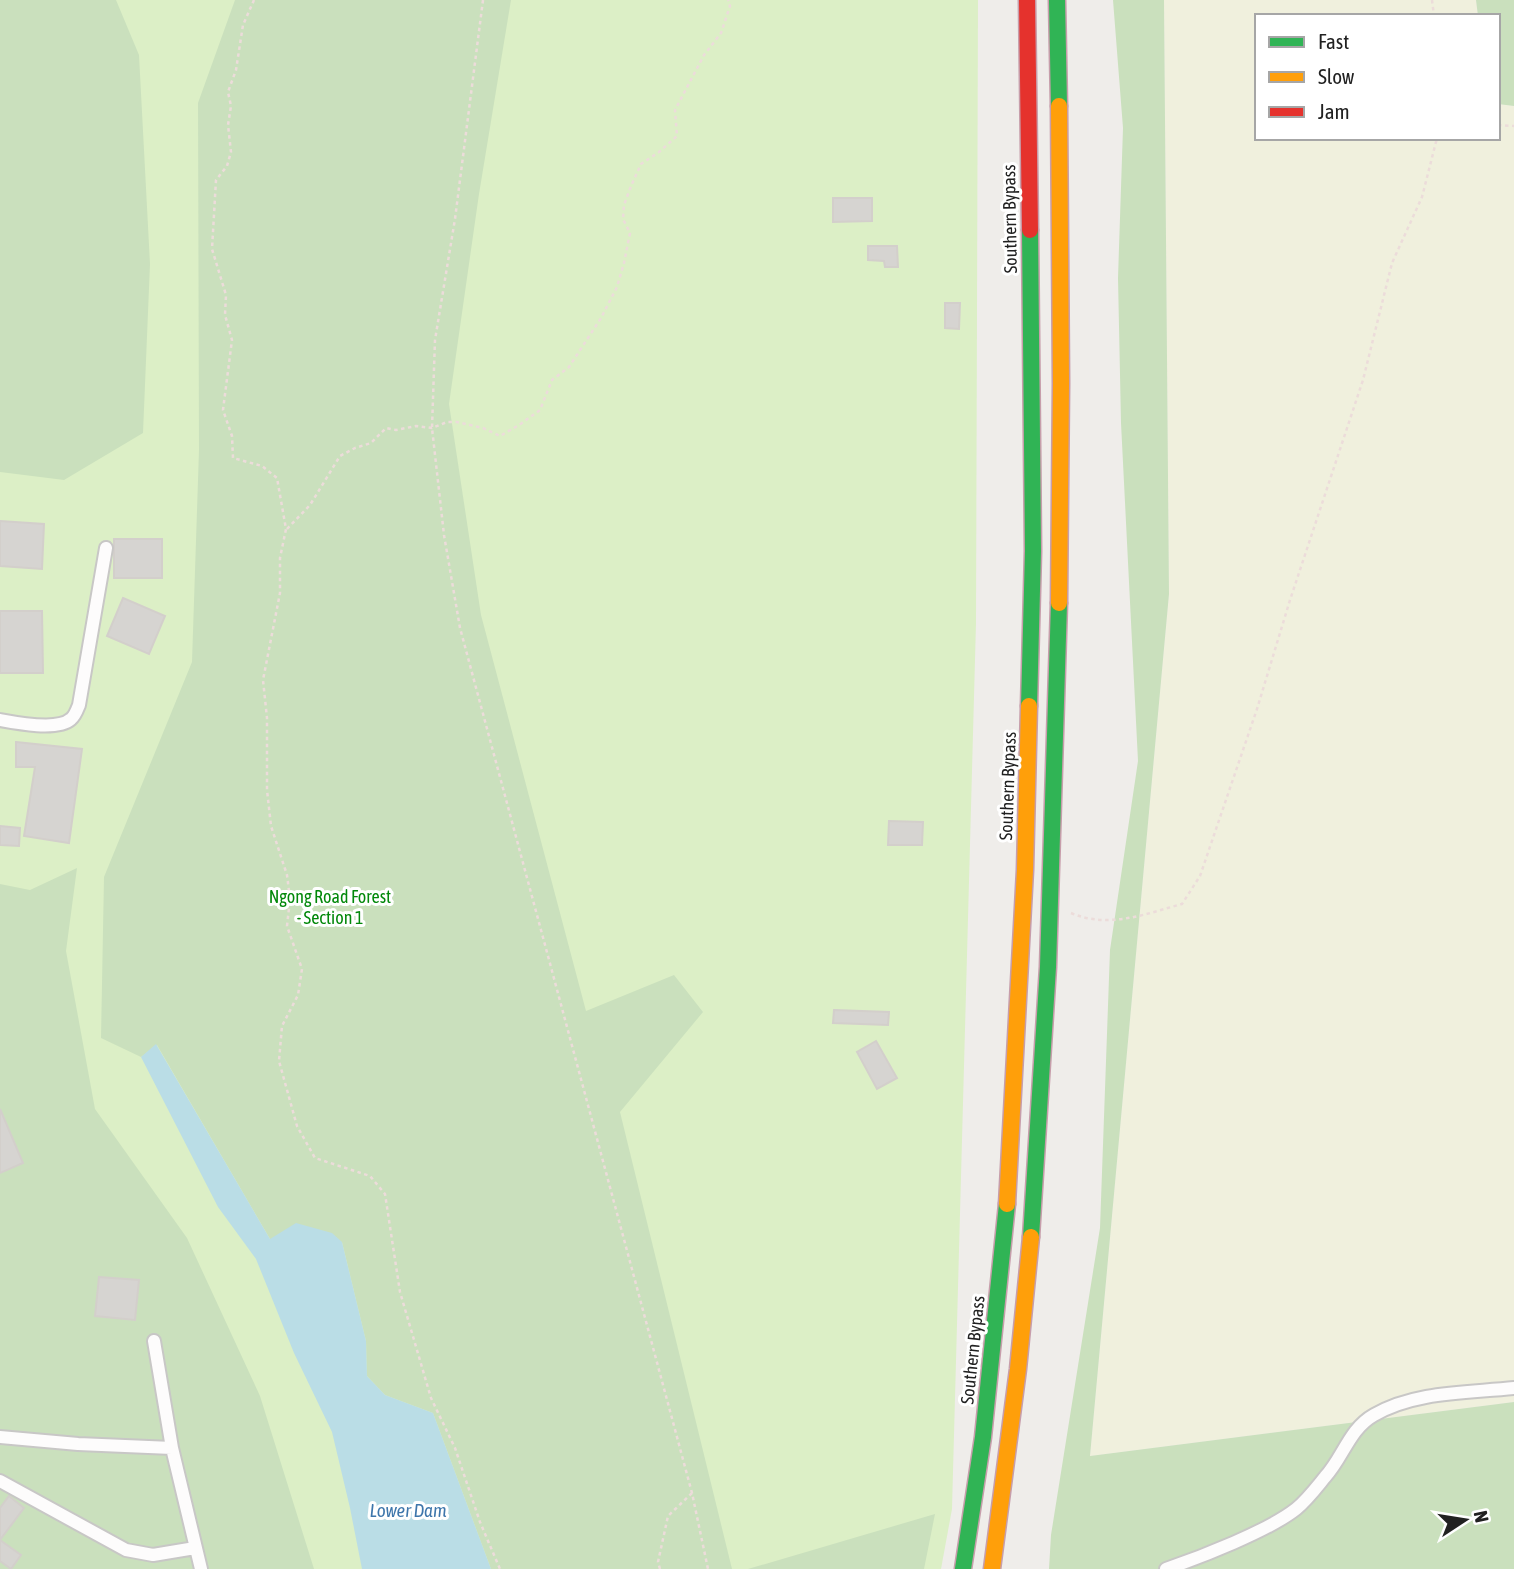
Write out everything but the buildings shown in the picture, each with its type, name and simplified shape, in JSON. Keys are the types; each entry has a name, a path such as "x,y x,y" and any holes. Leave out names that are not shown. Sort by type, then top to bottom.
{"highway":[{"name":"Southern Bypass","path":"964,1569 983,1437 1007,1194 1025,870 1033,551 1027,0"},
{"path":"992,1569 1024,1313 1041,1105 1052,905 1062,561 1057,0"}],"street":[{"path":"0,720 47,725 64,724 74,718 79,705 106,548"},
{"path":"154,1341 172,1448 201,1569"},
{"path":"1166,1569 1265,1527 1297,1509 1328,1474 1346,1442 1370,1416 1416,1399 1514,1388"},
{"path":"0,1437 172,1448"},
{"path":"0,1481 126,1550 153,1555 195,1548"}],"path":[{"path":"254,0 243,25 236,70 228,92 231,106 228,125 231,152 227,166 216,180 212,249 226,295 225,315 232,340 223,410 232,436 233,458 262,466 277,478 286,529 280,558 280,593 263,680 271,826 287,875 290,899 287,926 302,969 298,995 282,1026 279,1062 297,1126 315,1158 370,1176 385,1194 400,1292 431,1398 455,1448 480,1522 500,1569"},
{"path":"483,0 455,219 435,340 432,428 444,535 460,628 692,1493 708,1569"},
{"path":"286,529 310,505 340,456 372,443 386,428 432,428 447,422 457,422 483,428 500,436 540,410 552,380 569,367 583,348 601,318 621,275 630,233 623,219 624,205 631,186 641,164 677,136 675,110 704,55 721,33 730,6 728,0"},
{"path":"1052,905 1082,918 1120,921 1182,904 1199,876 1257,709 1363,380 1392,263 1422,197 1436,140"},
{"path":"660,1569 658,1562 668,1516 692,1493"}],"green space":[{"path":"0,0 978,0 976,623 952,1509 941,1569 0,1569"},
{"path":"0,0 116,0 139,55 150,264 143,433 64,480 0,472"},
{"name":"Ngong Road Forest - Section 1","path":"235,0 511,0 479,194 449,404 481,615 586,1011 674,975 703,1012 620,1112 732,1569 491,1569 433,1413 385,1395 367,1376 366,1341 342,1242 270,1239 157,1045 141,1057 101,1038 104,877 192,662 199,450 198,103"},
{"path":"1113,0 1164,0 1169,594 1090,1456 1514,1402 1514,1569 1049,1569 1051,1535 1100,1228 1110,950 1138,761 1121,423 1118,278 1123,128"},
{"path":"1164,0 1476,0 1478,14 1255,14 1255,140 1500,140 1500,104 1514,106 1514,1402 1090,1456 1169,594"},
{"path":"1476,0 1514,0 1514,106 1500,104 1500,14 1478,14"},
{"path":"77,868 66,951 95,1109 187,1238 260,1396 314,1569 0,1569 0,884 30,890"},
{"path":"935,1514 924,1569 748,1569"}],"water":[{"name":"Lower Dam","path":"156,1044 270,1239 296,1223 332,1233 342,1242 366,1341 367,1376 385,1395 433,1413 491,1569 362,1569 332,1432 294,1353 256,1259 218,1207 141,1057"}],"traffic: fast":[{"path":"1057,0 1059,106"},
{"path":"1029,706 1033,551 1030,230"},
{"path":"1031,1237 1048,967 1059,603"},
{"path":"963,1569 983,1437 1007,1204"}],"traffic: slow":[{"path":"1059,106 1059,603"},
{"path":"1007,1204 1025,870 1029,706"},
{"path":"992,1569 1018,1369 1031,1237"}],"traffic: jam":[{"path":"1027,0 1030,230"}]}
